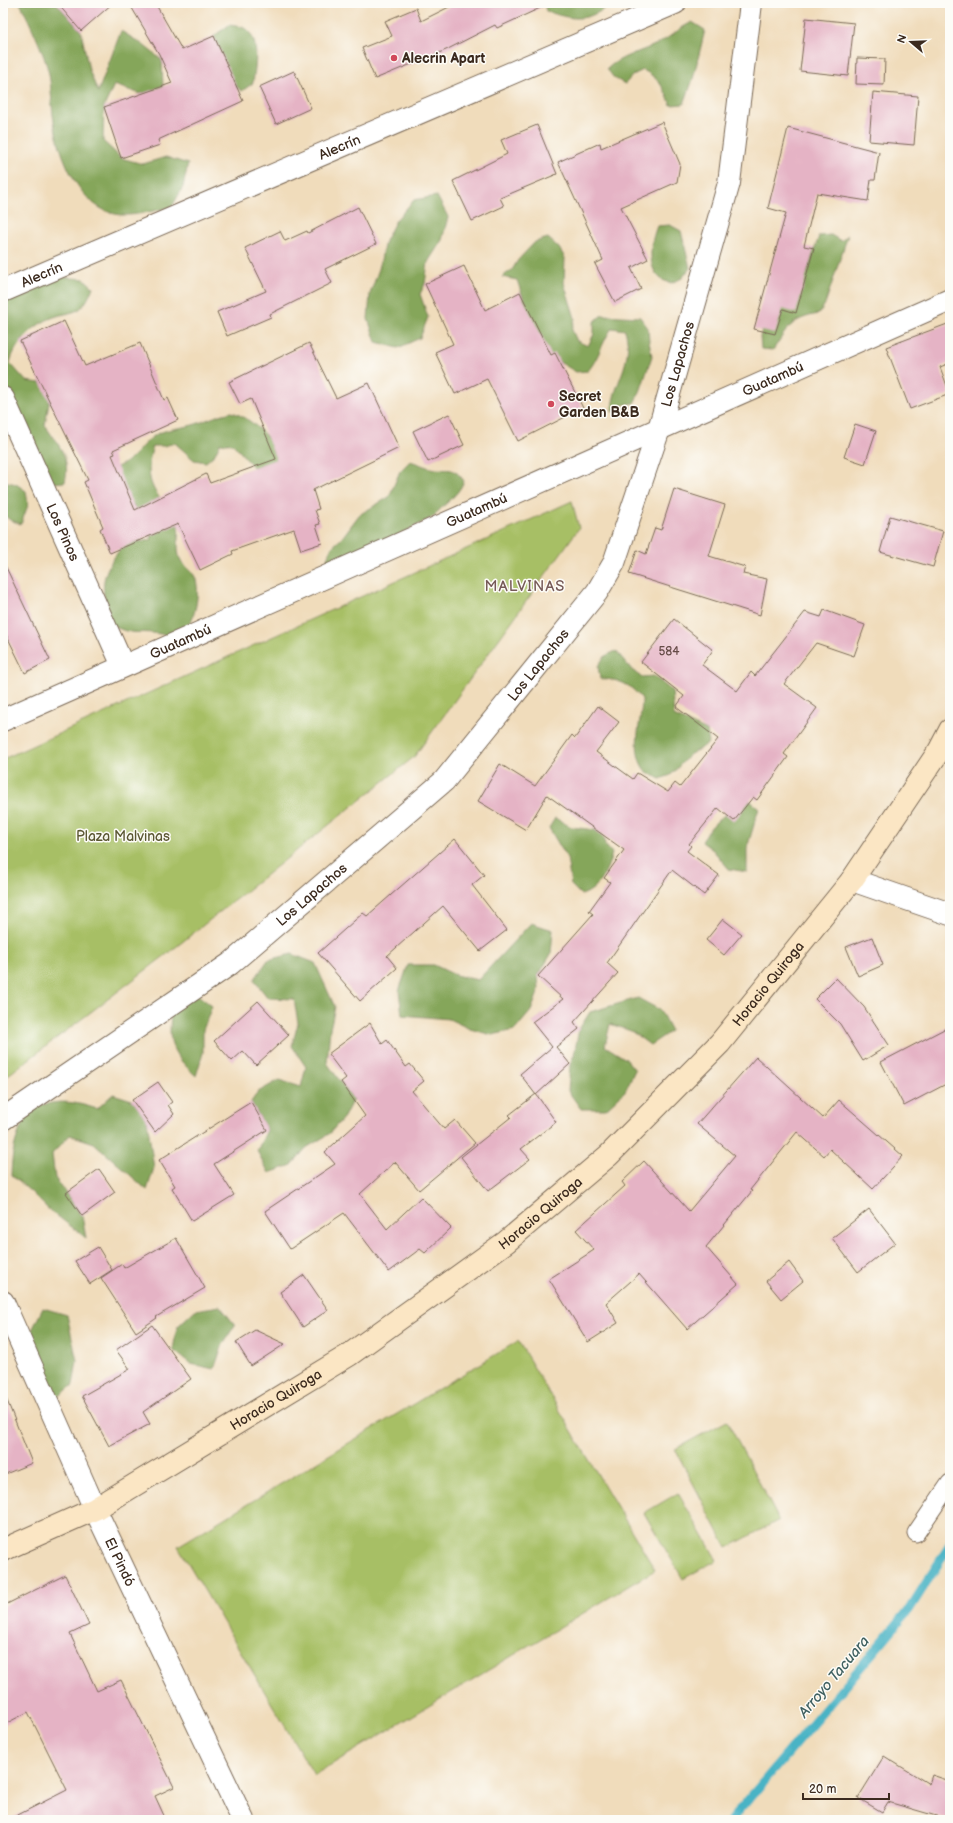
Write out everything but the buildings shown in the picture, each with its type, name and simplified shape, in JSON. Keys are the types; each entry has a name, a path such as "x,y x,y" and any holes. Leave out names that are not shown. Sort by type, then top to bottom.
{"main road":[{"name":"Horacio Quiroga","path":"3,1550 95,1509 349,1355 506,1242 609,1154 720,1043 852,880 939,751 950,730"}],"street":[{"name":"Alecrín","path":"3,291 675,3"},
{"name":"Los Lapachos","path":"3,1119 230,964 444,781 597,592 614,563 659,429 729,183 751,3"},
{"name":"Guatambú","path":"3,720 950,300"},
{"name":"Los Pinos","path":"3,398 123,666"},
{"path":"852,880 950,914"},
{"name":"El Pindó","path":"3,1302 95,1509 243,1820"}],"lane":[{"path":"916,1533 950,1483"}],"green space":[{"path":"20,3 56,3 81,31 89,70 98,92 121,31 142,44 162,60 163,88 141,94 114,85 104,107 103,141 121,158 143,164 166,157 188,164 183,187 172,207 140,214 121,215 107,211 94,204 83,193 74,180 61,151 52,110 50,80 47,65"},
{"path":"544,3 607,3 607,7 591,16 577,18 562,16 546,11"},
{"path":"692,22 705,30 693,79 684,104 671,105 666,93 657,80 643,70 633,75 625,84 614,78 607,69 624,57 662,42"},
{"path":"229,25 242,27 248,31 255,44 256,61 253,83 242,91 232,83 214,36"},
{"path":"437,196 448,217 442,240 428,262 425,284 420,294 428,317 420,338 398,348 376,342 368,319 370,294 379,269 385,241 396,220 414,200"},
{"path":"670,225 681,231 690,268 682,278 672,283 660,278 653,267 651,260 653,239 657,226"},
{"path":"831,235 841,241 848,235 825,304 819,314 809,316 796,322 786,330 773,350 761,349 760,337 763,326 807,273 819,236"},
{"path":"548,238 559,248 565,258 564,283 575,318 572,330 577,341 588,346 594,334 594,322 602,315 640,317 648,328 652,356 640,392 634,403 622,405 612,412 615,392 627,353 625,330 612,328 595,361 588,371 576,372 556,360 544,358 517,280 502,277 512,270 518,260 535,242"},
{"path":"59,277 84,279 93,287 87,300 78,310 57,316 39,324 26,335 16,348 10,363 26,381 40,383 53,381 45,425 62,451 65,458 66,473 65,482 52,483 7,396 3,364 3,302"},
{"path":"232,412 256,426 285,461 257,471 233,444 220,443 215,454 206,462 194,460 175,443 164,446 153,446 149,465 150,480 157,495 172,513 177,523 179,531 178,547 180,559 182,563 194,574 197,583 196,608 186,629 176,635 130,632 110,624 104,590 106,574 116,555 124,544 151,540 152,529 112,479 117,467 129,460 157,434 166,430 196,424"},
{"path":"410,461 435,469 455,471 464,481 458,492 433,517 332,569 327,558 332,547 341,539 359,515 389,497 400,471"},
{"path":"3,481 16,484 26,491 28,505 21,524 10,520 3,514"},
{"name":"Plaza Malvinas","path":"572,501 579,528 414,757 171,951 3,1079 3,759"},
{"path":"616,651 632,670 641,677 654,676 672,691 674,716 707,731 709,743 689,755 671,775 660,779 645,770 640,761 637,744 642,699 624,683 600,679 598,666 605,656"},
{"path":"750,801 759,808 747,848 747,872 729,869 713,850 702,842 710,828 716,822"},
{"path":"555,818 571,827 595,830 604,838 605,845 612,853 605,873 597,884 587,893 581,895 571,885 567,858 549,828"},
{"path":"531,923 553,930 551,954 538,976 539,990 531,1011 515,1030 492,1035 470,1029 449,1019 402,1015 399,991 408,965 434,965 455,975 478,980"},
{"path":"292,954 315,963 335,1007 330,1029 327,1063 353,1099 344,1117 329,1134 306,1148 292,1165 269,1173 257,1151 267,1130 251,1102 258,1092 279,1080 301,1087 306,1067 292,1046 298,1023 294,999 268,998 254,980 268,960"},
{"path":"194,992 212,1006 203,1030 203,1053 196,1076 175,1052 170,1037 172,1005"},
{"path":"638,998 660,1010 671,1031 650,1045 631,1031 610,1024 605,1046 626,1059 635,1070 625,1091 606,1109 581,1109 568,1091 570,1064 574,1055 579,1029 590,1012"},
{"path":"113,1094 132,1100 147,1120 154,1168 147,1190 94,1143 70,1135 52,1154 55,1178 82,1216 86,1238 47,1208 11,1175 14,1148 30,1108 56,1102 64,1102 97,1109"},
{"path":"220,1306 235,1325 223,1344 214,1369 191,1364 173,1350 177,1327 195,1310"},
{"path":"43,1308 67,1315 77,1361 73,1385 53,1401 31,1357 32,1330"},
{"path":"518,1341 655,1570 314,1775 178,1546"},
{"path":"727,1421 779,1520 727,1548 675,1449"},
{"path":"678,1493 717,1560 683,1579 644,1513"}],"waterway":[{"name":"Arroyo Tacuara","path":"731,1820 909,1610 950,1545"}],"place":[{"name":"Alecrin Apart","path":"394,58"},
{"name":"Secret Garden B&B","path":"551,404"}],"district":[{"name":"MALVINAS","path":"525,586"}]}
